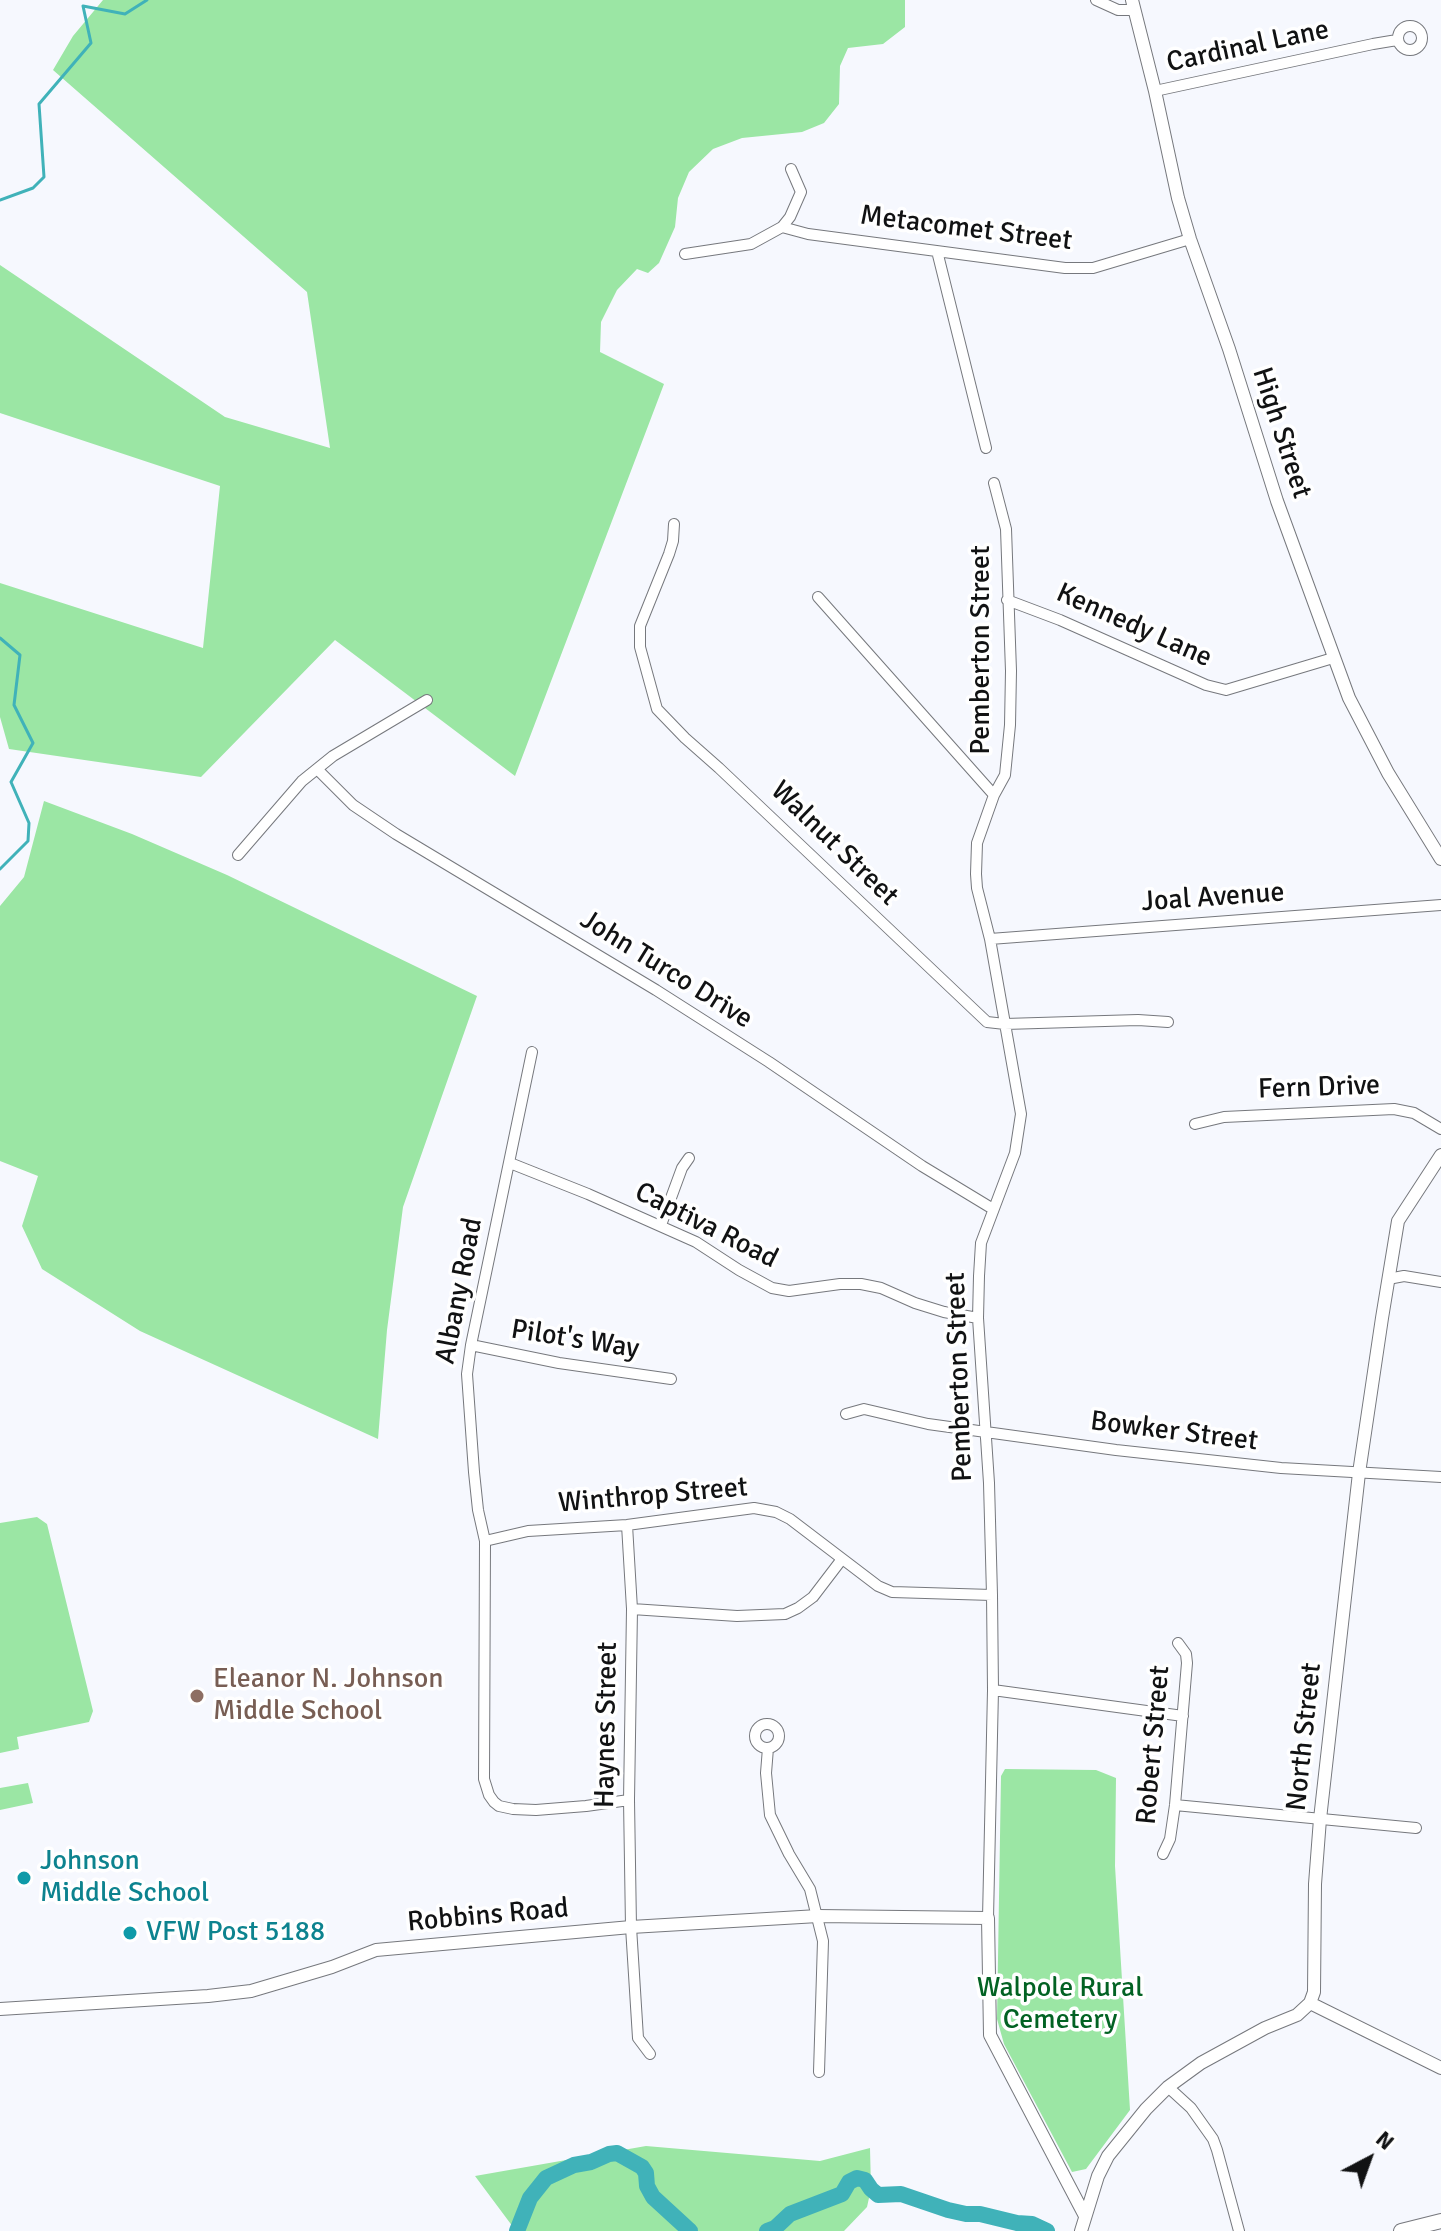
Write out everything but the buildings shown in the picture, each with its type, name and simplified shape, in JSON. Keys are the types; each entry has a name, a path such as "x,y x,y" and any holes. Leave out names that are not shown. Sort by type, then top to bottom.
{"main road":[{"path":"1401,2231 1441,2221"}],"street":[{"path":"1096,0 1118,10 1133,5"},
{"name":"High Street","path":"1133,5 1190,239 1333,658 1349,698 1384,767 1441,859"},
{"name":"Cardinal Lane","path":"1155,91 1397,40"},
{"path":"685,254 751,244 782,227 801,192 791,169"},
{"name":"Metacomet Street","path":"782,227 808,234 1065,268 1093,268 1190,239"},
{"path":"937,251 986,448"},
{"name":"Pemberton Street","path":"994,483 1006,529 1010,725 1005,775 994,795 977,843 977,888 990,939 1021,1114 1015,1153 981,1243 978,1318 992,1595 988,1918 990,2035 1085,2216"},
{"name":"Walnut Street","path":"674,524 669,554 640,626 640,647 657,709 685,738 983,1019 993,1024 1168,1022"},
{"path":"818,597 994,795"},
{"name":"Kennedy Lane","path":"1007,600 1060,620 1206,685 1226,690 1333,658"},
{"path":"238,855 302,781 333,756 427,700"},
{"name":"John Turco Drive","path":"317,769 353,805 385,827 669,998 922,1166 993,1209"},
{"name":"Joal Avenue","path":"990,939 1441,905"},
{"name":"Albany Road","path":"532,1052 467,1374 478,1510 485,1541 484,1779 489,1795 499,1806 513,1809 536,1810 629,1800"},
{"name":"Fern Drive","path":"1195,1124 1224,1117 1394,1109 1414,1113 1441,1129"},
{"name":"North Street","path":"1310,2003 1314,1992 1315,1884 1320,1819 1359,1473 1388,1279 1398,1221 1441,1155"},
{"path":"661,1225 682,1168 689,1158"},
{"name":"Captiva Road","path":"510,1163 661,1225 696,1242 772,1288 789,1291 861,1284 881,1288 944,1312 978,1318"},
{"path":"1388,1279 1404,1276 1441,1282"},
{"name":"Pilot's Way","path":"471,1345 559,1363 671,1379"},
{"name":"Bowker Street","path":"846,1414 864,1409 928,1424 1185,1458 1281,1468 1441,1477"},
{"name":"Winthrop Street","path":"485,1541 528,1531 627,1525 754,1508 776,1512 790,1519 878,1586 892,1592 992,1595"},
{"name":"Haynes Street","path":"627,1525 632,1609 631,1927 638,2038 650,2054"},
{"path":"632,1609 737,1616 785,1614 813,1597 842,1559"},
{"name":"Robert Street","path":"1163,1854 1170,1839 1175,1805 1187,1663 1186,1654 1178,1643"},
{"path":"993,1690 1183,1716"},
{"path":"768,1748 766,1773 770,1815 810,1889 823,1941 819,2072"},
{"path":"1175,1805 1416,1828"},
{"name":"Robbins Road","path":"0,2009 256,1990 303,1977 376,1950 631,1927 818,1916 988,1918"},
{"path":"1081,2231 1098,2176 1108,2156 1168,2087 1201,2063 1265,2028 1297,2015 1310,2003 1441,2068"},
{"path":"1168,2087 1191,2108 1213,2139 1239,2231"}],"green space":[{"path":"103,0 905,0 905,27 883,44 848,48 840,66 839,104 824,123 802,132 742,138 713,149 689,172 678,198 675,227 659,263 648,273 637,269 617,290 601,322 600,352 664,384 515,776 335,640 201,777 9,749 0,717 0,583 203,648 220,486 0,413 0,265 225,417 330,448 307,292 53,70 73,36"},
{"path":"44,801 227,875 477,996 403,1207 387,1330 378,1439 140,1331 42,1269 22,1226 38,1176 0,1161 0,906 24,877"},
{"path":"37,1517 47,1524 93,1711 89,1722 17,1737 19,1749 0,1753 0,1523"},
{"name":"Walpole Rural Cemetery","path":"1005,1769 1096,1770 1116,1778 1115,1866 1130,2110 1086,2169 1072,2172 1004,2044 997,2019 1001,1776"},
{"path":"28,1783 33,1803 0,1810 0,1788"},
{"path":"646,2146 820,2161 870,2148 871,2189 867,2207 844,2231 516,2231 475,2176"}],"waterway":[{"path":"0,200 33,188 44,177 39,104 91,43 83,6 125,14 147,0"},
{"path":"0,638 20,655 14,705 33,743 11,782 29,823 28,841 0,869"},
{"path":"517,2231 530,2198 546,2178 574,2165 617,2153 642,2167 653,2197 690,2231"},
{"path":"767,2231 790,2214 842,2194 849,2182 857,2178 865,2180 878,2195 901,2194 948,2210 1032,2224 1047,2231"}],"place":[{"name":"Eleanor N. Johnson Middle School","path":"197,1696"},
{"name":"Johnson Middle School","path":"24,1878"},
{"name":"VFW Post 5188","path":"130,1933"}]}
